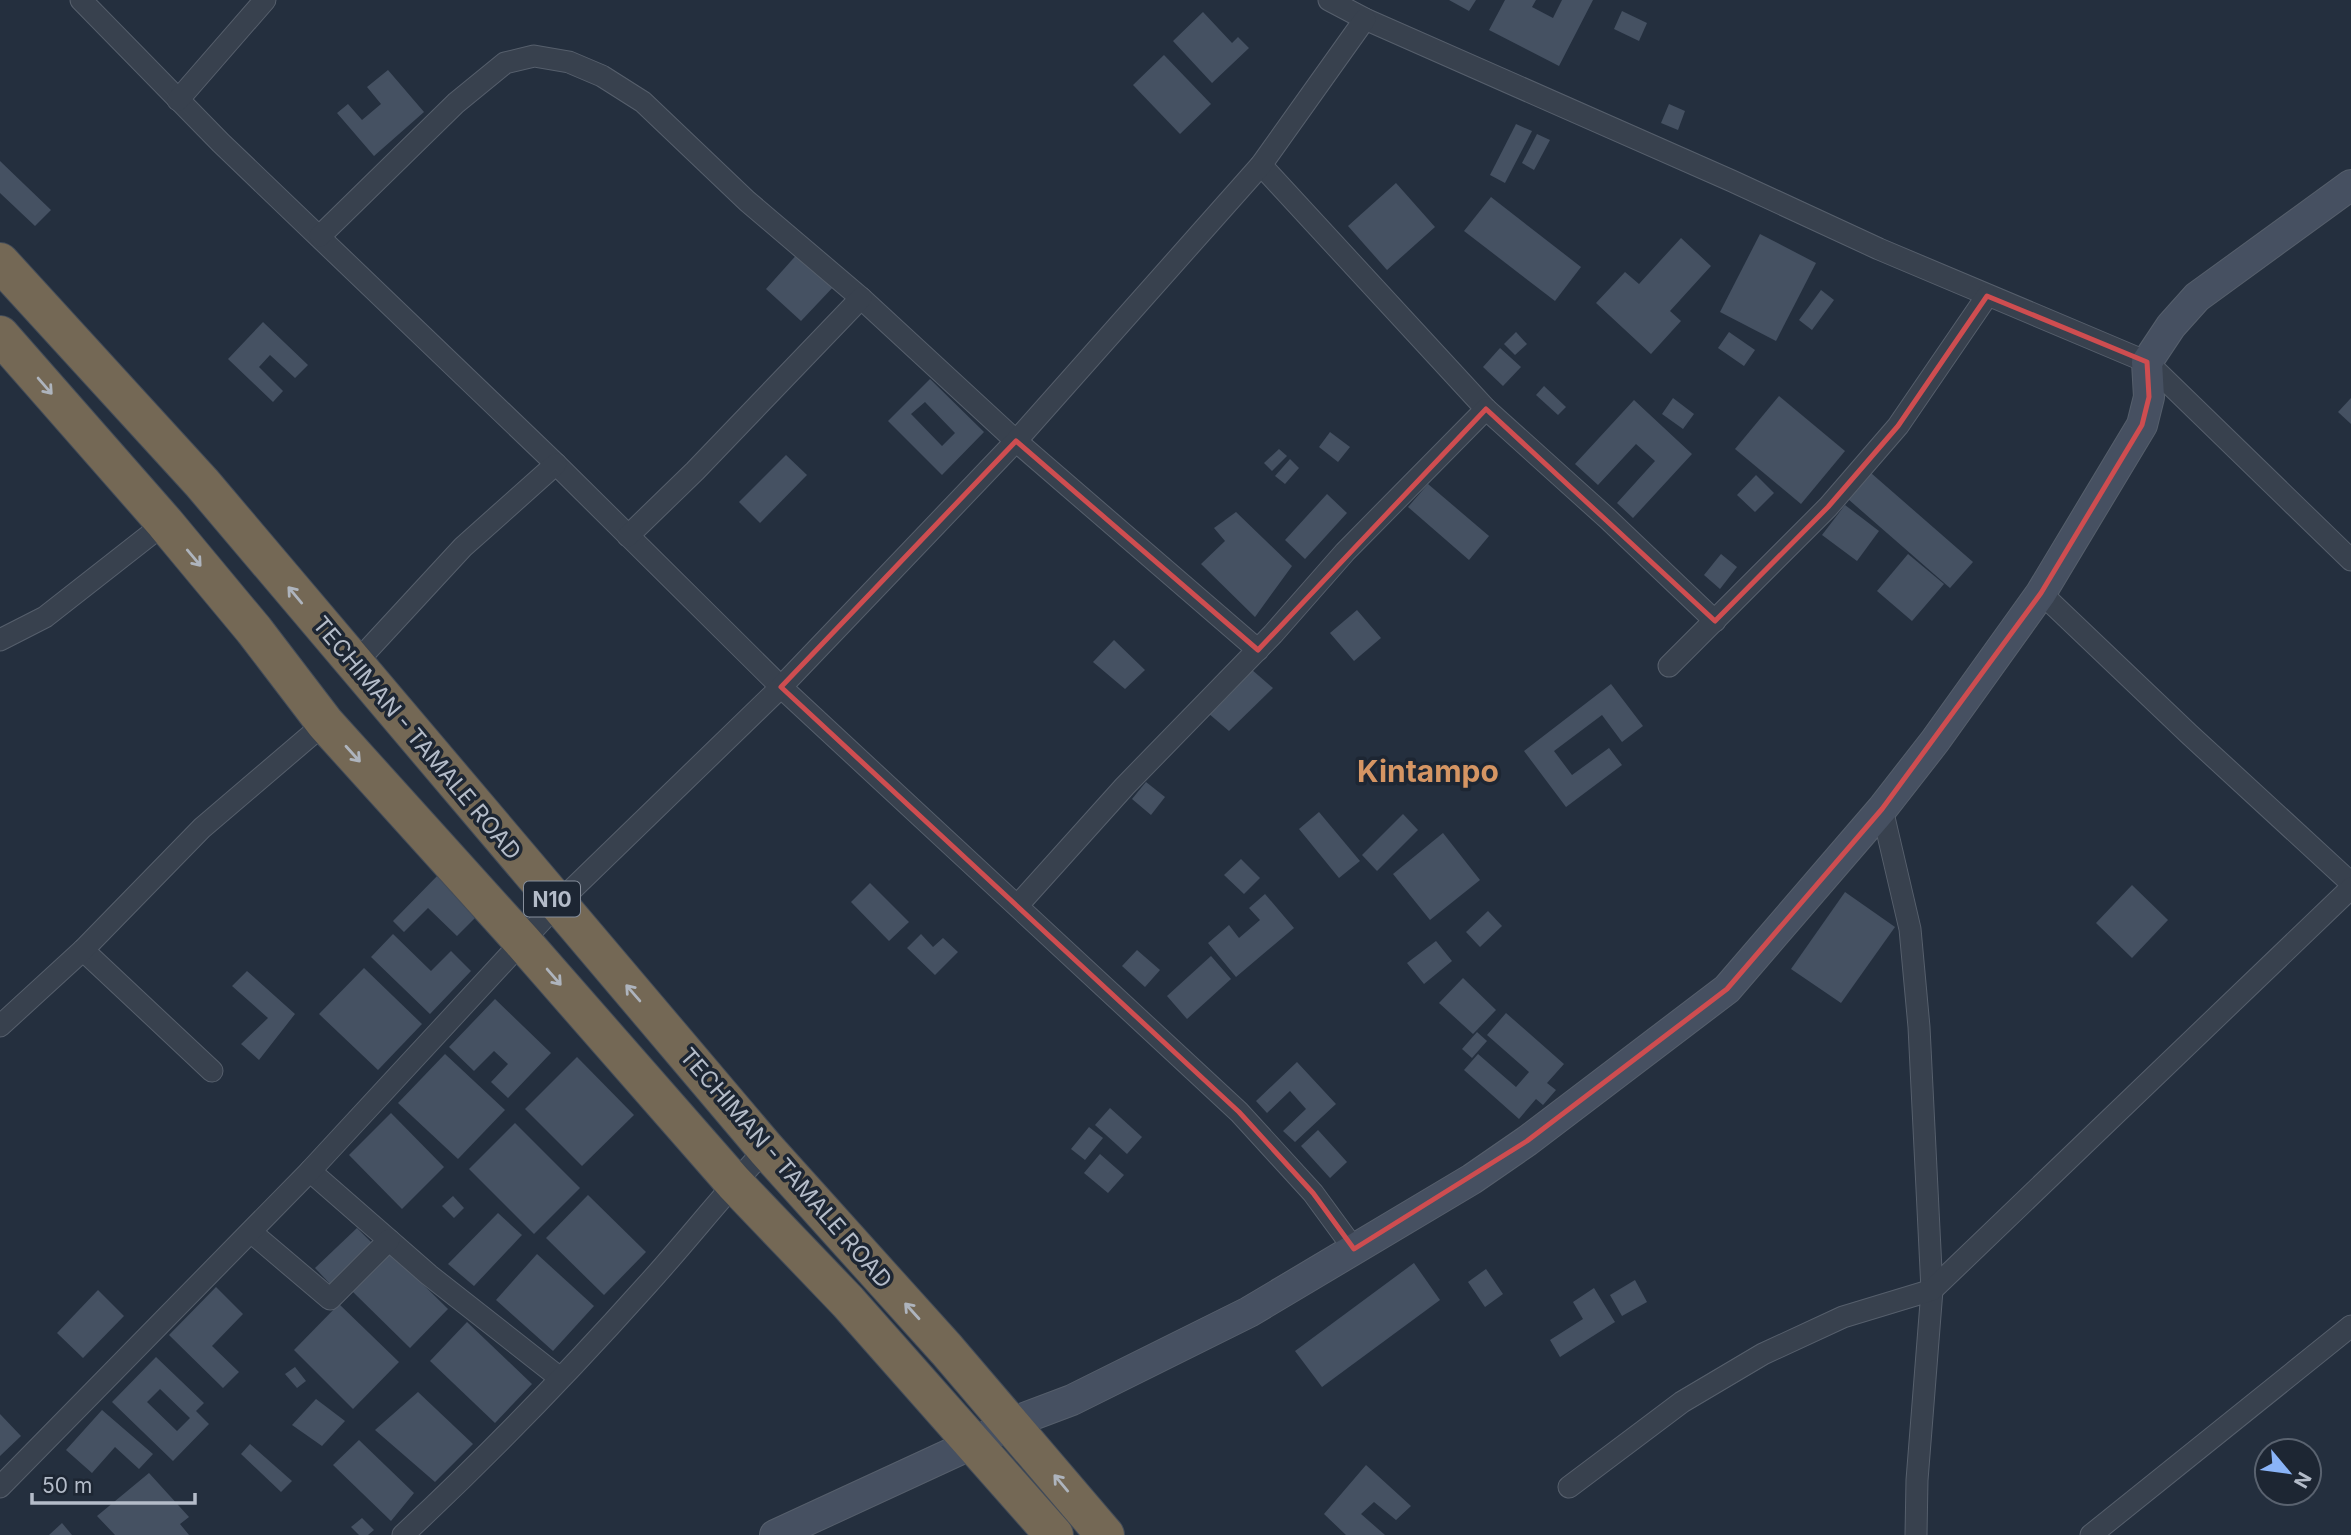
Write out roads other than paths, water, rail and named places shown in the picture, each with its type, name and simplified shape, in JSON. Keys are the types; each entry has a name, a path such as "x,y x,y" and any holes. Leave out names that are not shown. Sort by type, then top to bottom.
{"highway":[{"name":"TECHIMAN - TAMALE ROAD","path":"0,262 202,483 766,1149 1011,1423 1105,1535"},
{"name":"TECHIMAN - TAMALE ROAD","path":"0,335 165,523 254,630 325,723 522,941 734,1183 848,1302 1054,1535"},
{"path":"637,1072 670,1036"}],"main road":[{"path":"775,1535 972,1444 1011,1423 1072,1400 1250,1311 1472,1179 1527,1141 1727,989 1882,809 2041,593 2142,425 2149,397 2147,362 2171,326 2197,297 2351,185"}],"street":[{"path":"178,100 265,0"},
{"path":"1329,0 1364,19 1987,296 2147,362 2351,560"},
{"path":"93,4 178,100 556,464 781,687 1239,1112 1313,1193 1354,1249"},
{"path":"0,1487 310,1171 556,904 781,687 1016,441 1261,165 1364,19"},
{"path":"320,236 456,103 505,63 534,56 569,62 602,76 643,102 747,201 862,298 1016,441 1258,650"},
{"path":"1261,165 1486,409 1608,519 1715,621"},
{"path":"1669,666 1828,507 1898,426 1987,296"},
{"path":"628,536 695,471 862,298"},
{"path":"1018,905 1125,786 1258,650 1345,552 1486,409"},
{"path":"354,665 463,547 556,464"},
{"path":"0,640 45,617 165,523"},
{"path":"1569,1487 1682,1402 1763,1354 1843,1317 1932,1290 2351,885 2041,593"},
{"path":"0,1026 83,950 202,828 325,723"},
{"path":"1882,809 1910,929 1919,1027 1932,1290 1917,1480 1916,1535"},
{"path":"83,950 212,1071"},
{"path":"403,1535 463,1480 560,1378 647,1285 766,1149"},
{"path":"310,1171 429,1275 560,1378"},
{"path":"251,1232 330,1300 389,1240"},
{"path":"2091,1535 2351,1326"}],"district":[{"name":"Kintampo","path":"1428,771"}]}
